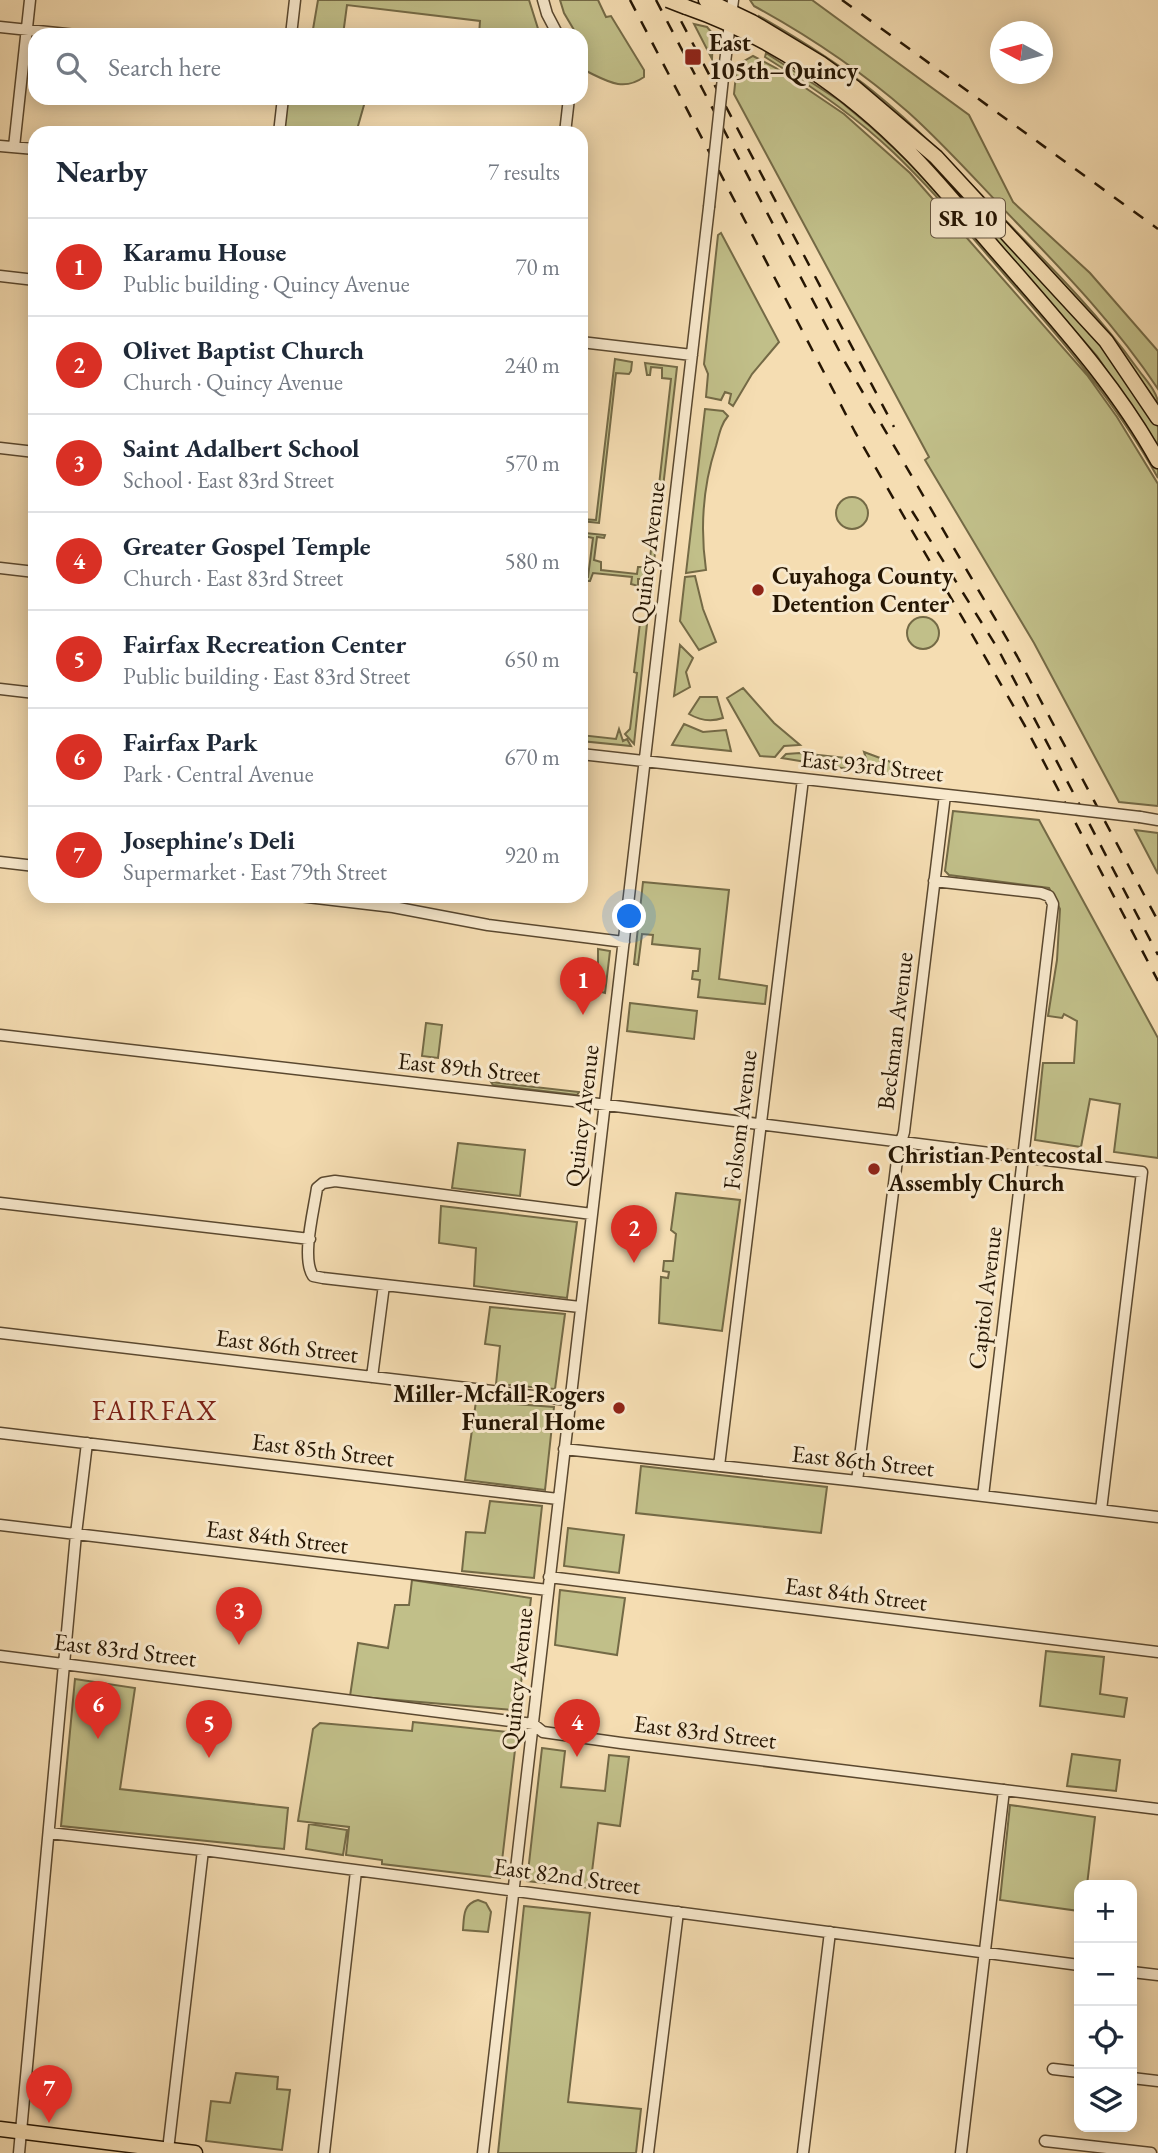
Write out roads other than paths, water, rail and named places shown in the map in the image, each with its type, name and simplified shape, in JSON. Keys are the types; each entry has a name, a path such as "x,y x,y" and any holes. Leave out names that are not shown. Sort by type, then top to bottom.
{"main road":[{"name":"SR 10","path":"668,0 686,7 731,11 768,44 813,73 881,125 910,153 1091,360 1122,402 1158,461"},
{"name":"SR 10","path":"706,0 731,11 829,70 855,88 936,157 1106,341 1158,418"},
{"path":"0,2129 195,2153"}],"street":[{"path":"13,147 30,0"},
{"path":"292,28 295,0"},
{"path":"543,0 554,28"},
{"name":"Quincy Avenue","path":"483,2153 568,1400 624,942 731,11"},
{"path":"0,27 27,30"},
{"path":"280,126 282,105"},
{"path":"565,105 565,126"},
{"path":"0,146 28,148"},
{"path":"0,276 28,279"},
{"path":"588,343 692,355"},
{"path":"0,448 28,451"},
{"path":"0,568 28,571"},
{"path":"0,689 28,692"},
{"name":"East 93rd Street","path":"588,755 1158,820"},
{"name":"Folsom Avenue","path":"719,1466 803,779"},
{"name":"Beckman Avenue","path":"857,1480 898,1152 904,1132 945,795"},
{"path":"0,862 28,865"},
{"name":"Capitol Avenue","path":"934,881 1041,893 1049,897 1053,904 983,1496"},
{"path":"359,903 488,925 624,942"},
{"name":"East 89th Street","path":"0,1035 604,1104 1142,1172 1101,1510"},
{"path":"580,1307 313,1276 309,1269 310,1239 317,1188 323,1183 335,1181 592,1214"},
{"path":"0,1203 310,1239"},
{"path":"372,1377 384,1285"},
{"name":"East 86th Street","path":"0,1333 568,1400"},
{"name":"East 85th Street","path":"0,1433 558,1499"},
{"path":"19,2153 76,1534 87,1443"},
{"name":"East 86th Street","path":"564,1449 857,1480 1158,1517"},
{"name":"East 84th Street","path":"0,1525 548,1590"},
{"name":"East 84th Street","path":"549,1577 1158,1652"},
{"name":"East 83rd Street","path":"0,1656 533,1724 543,1732 1158,1809"},
{"path":"961,2153 1004,1790"},
{"name":"East 82nd Street","path":"48,1833 513,1889 1074,1964"},
{"path":"168,2150 203,1850"},
{"path":"324,2153 356,1871"},
{"path":"648,2153 678,1912"},
{"path":"803,2153 830,1932"},
{"path":"1137,1973 1158,1975"},
{"path":"1053,2069 1074,2071"},
{"path":"1137,2079 1158,2081"},
{"path":"1045,2141 1151,2153"}],"railway":[{"path":"630,0 855,432 1025,726 1158,981"},
{"path":"656,0 845,362 1017,656 1158,921"},
{"path":"670,0 894,427"},
{"path":"842,0 1158,229"},
{"path":"912,511 998,649 1158,955"}],"place":[{"name":"East 105th–Quincy","path":"693,57"},
{"name":"Cuyahoga County Detention Center","path":"758,590"},
{"name":"Karamu House","path":"583,1015"},
{"name":"Christian Pentecostal Assembly Church","path":"874,1169"},
{"name":"Olivet Baptist Church","path":"634,1263"},
{"name":"Miller-Mcfall-Rogers Funeral Home","path":"619,1408"},
{"name":"Saint Adalbert School","path":"239,1645"},
{"name":"Fairfax Park","path":"98,1739"},
{"name":"Greater Gospel Temple","path":"577,1757"},
{"name":"Fairfax Recreation Center","path":"209,1758"},
{"name":"Josephine's Deli","path":"49,2123"}],"district":[{"name":"FAIRFAX","path":"155,1410"}]}
